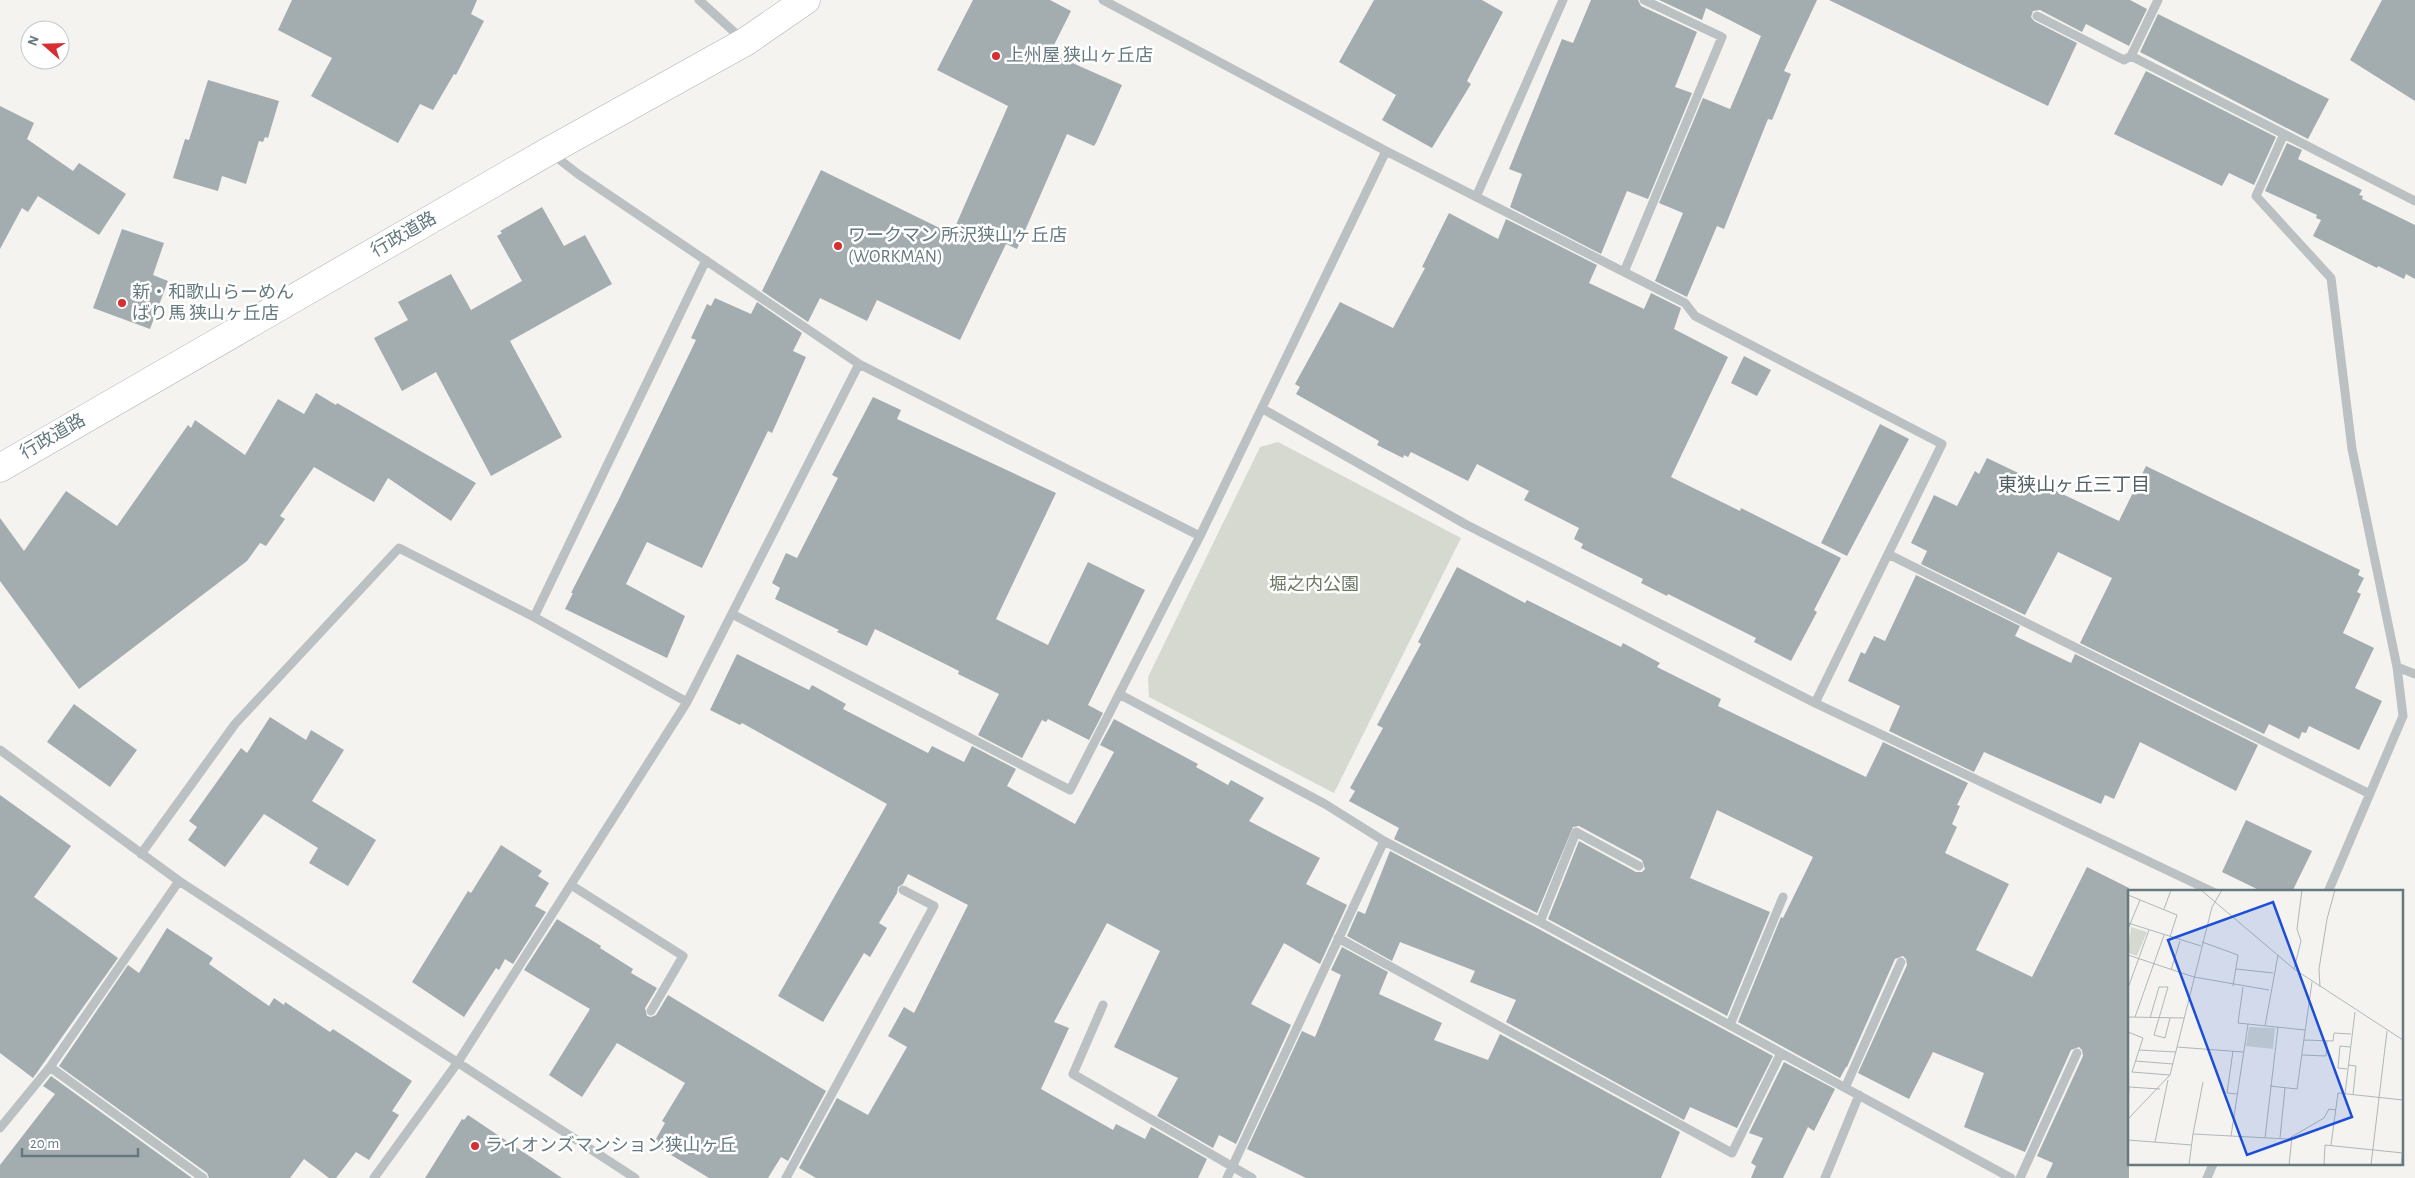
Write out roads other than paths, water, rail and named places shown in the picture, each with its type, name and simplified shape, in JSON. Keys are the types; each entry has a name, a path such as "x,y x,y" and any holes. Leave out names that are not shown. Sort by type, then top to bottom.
{"highway":[{"name":"行政道路","path":"0,468 549,151 745,42 806,0"}],"street":[{"path":"699,0 745,42"},
{"path":"1103,0 1386,152 1685,303 1695,316 1942,444 1815,702"},
{"path":"1476,197 1563,0"},
{"path":"1624,272 1722,37 1644,0"},
{"path":"2037,16 2124,60 2131,56 2158,0"},
{"path":"2131,56 2415,201"},
{"path":"2284,134 2256,196 2331,278 2352,449 2397,667 2402,716 2329,890"},
{"path":"549,151 578,174 859,364 1200,536"},
{"path":"732,614 1070,790 1263,410 1386,152"},
{"path":"534,617 706,260"},
{"path":"374,1178 458,1062 687,702 859,364"},
{"path":"1263,410 1465,524 1815,702 2209,890"},
{"path":"141,854 235,724 399,548 534,617 687,702"},
{"path":"1888,554 2368,793"},
{"path":"2397,667 2415,674"},
{"path":"1119,694 1325,804 1384,841 1540,922 1859,1095 2005,1177"},
{"path":"0,750 179,881 635,1178"},
{"path":"1540,922 1576,832 1639,866"},
{"path":"1227,1178 1384,841"},
{"path":"0,1128 50,1067 179,881"},
{"path":"571,885 683,956 651,1011"},
{"path":"786,1178 934,906 903,890"},
{"path":"1730,1025 1783,897"},
{"path":"1338,938 1732,1153 1781,1053"},
{"path":"1845,1088 1901,962"},
{"path":"1103,1005 1073,1074 1252,1178"},
{"path":"2020,1178 2077,1053"},
{"path":"50,1067 203,1178"},
{"path":"1824,1178 1859,1095"},
{"path":"2207,1178 2212,1166"}],"place":[{"name":"上州屋 狭山ヶ丘店","path":"996,56"},
{"name":"ワークマン 所沢狭山ヶ丘店 (WORKMAN)","path":"838,246"},
{"name":"新・和歌山らーめん ばり馬 狭山ヶ丘店","path":"122,303"},
{"name":"ライオンズマンション狭山ヶ丘","path":"475,1146"}],"district":[{"name":"東狭山ヶ丘三丁目","path":"2074,485"}],"park label":[{"name":"堀之内公園","path":"1314,585"}]}
